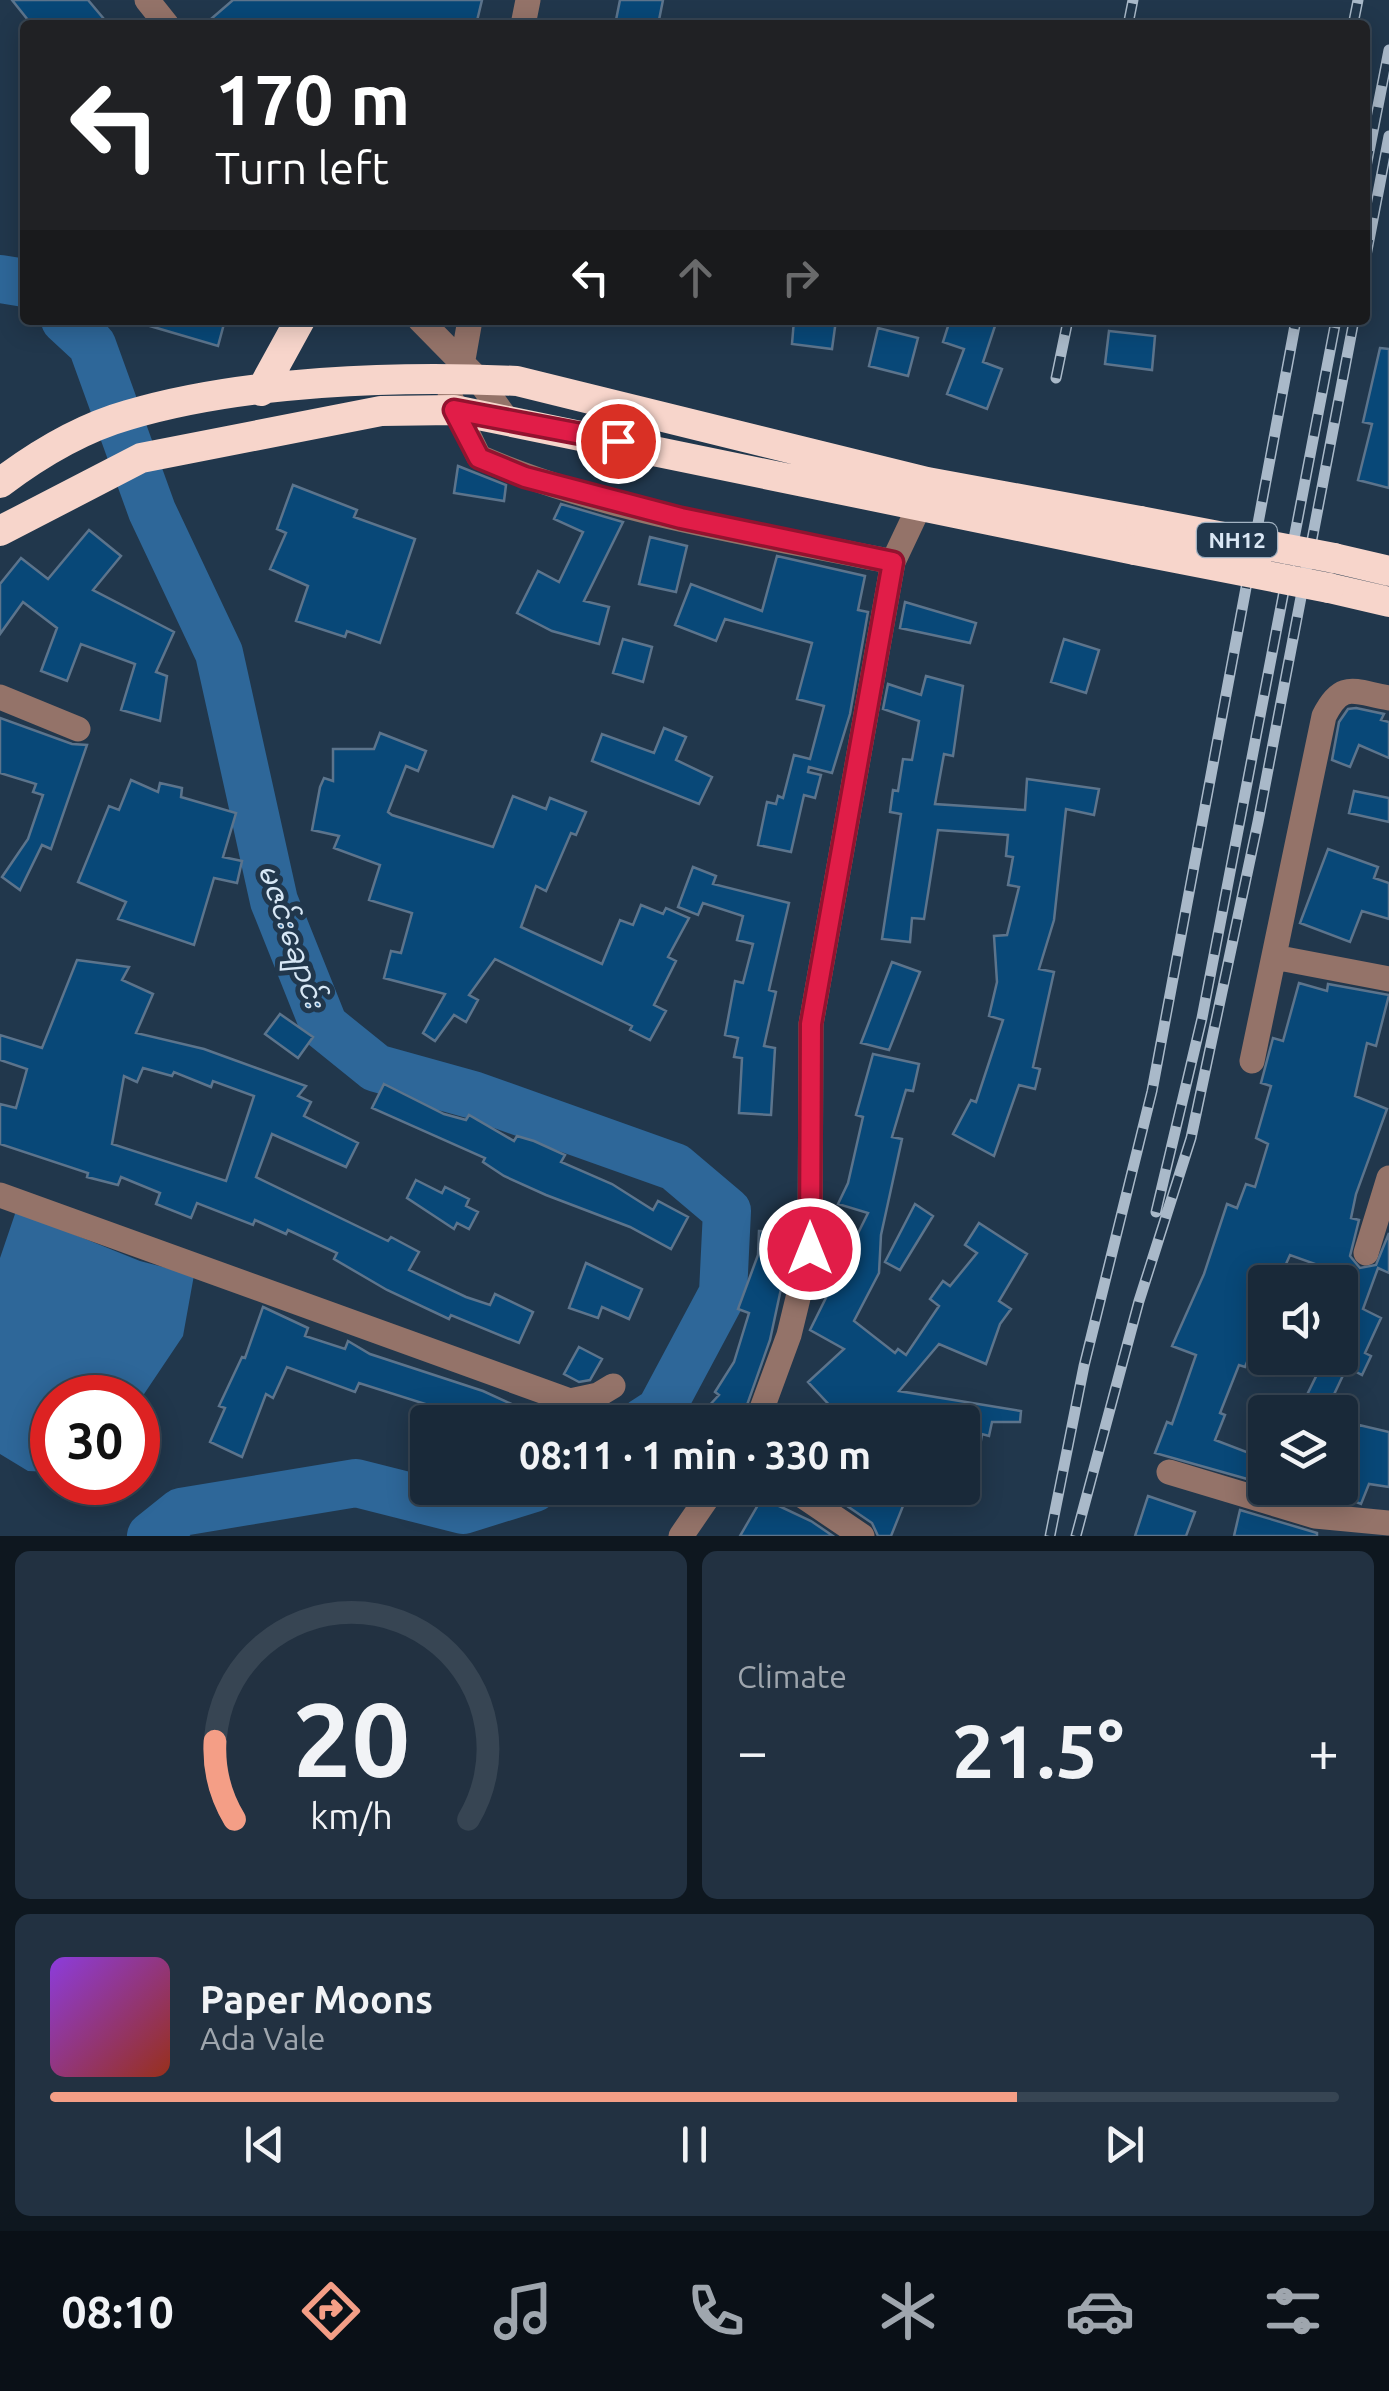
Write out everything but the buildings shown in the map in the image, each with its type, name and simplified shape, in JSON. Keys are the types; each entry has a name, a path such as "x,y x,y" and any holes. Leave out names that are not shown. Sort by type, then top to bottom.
{"highway":[{"path":"261,391 297,325"},
{"name":"NH12","path":"0,483 35,457 125,416 215,395 461,375 517,380 1138,536"},
{"name":"NH12","path":"0,531 56,498 141,458 381,410 454,410 505,416 919,507 1138,536 1332,573 1389,570"},
{"name":"NH12","path":"1332,573 1389,602"}],"street":[{"path":"146,0 163,20"},
{"path":"424,325 461,375 505,416"},
{"path":"469,325 454,410 479,458 525,477 681,518 893,562"},
{"path":"763,1405 789,1335 810,1249 811,1024 893,562 919,507"},
{"path":"1252,1061 1324,716 1335,694 1344,690 1389,698"},
{"path":"0,698 78,728"},
{"path":"1274,958 1389,979"},
{"path":"1366,1253 1389,1178"},
{"path":"0,1195 570,1401 598,1395 612,1386"},
{"path":"1168,1472 1314,1516 1389,1522"},
{"path":"682,1536 703,1505"},
{"path":"816,1505 862,1536"}],"water":[{"path":"16,1211 140,1261 194,1275 183,1336 157,1375 30,1375 30,1471 0,1454 0,1258"}],"waterway":[{"name":"မဇင်းချောင်း","path":"0,279 20,282"},
{"name":"မဇင်းချောင်း","path":"70,325 92,345 152,511 219,653 274,901 324,1026 376,1068 473,1095 675,1167 727,1211 723,1293 663,1405"},
{"name":"မဇင်းချောင်း","path":"151,1536 181,1512 356,1483 410,1497"},
{"name":"မဇင်းချောင်း","path":"443,1505 463,1510 479,1505"}],"railway":[{"path":"1129,20 1133,0"},
{"path":"1354,20 1358,0"},
{"path":"1370,147 1389,50"},
{"path":"1370,235 1389,136"},
{"path":"1056,378 1067,325"},
{"path":"1050,1536 1084,1366 1152,1091 1295,325"},
{"path":"1156,1212 1202,1018 1335,325"},
{"path":"1076,1536 1139,1301 1191,1138 1258,822 1353,325"}],"route":[{"path":"618,441 505,416 454,410 479,458 525,477 681,518 893,562 811,1024 810,1249"}]}
